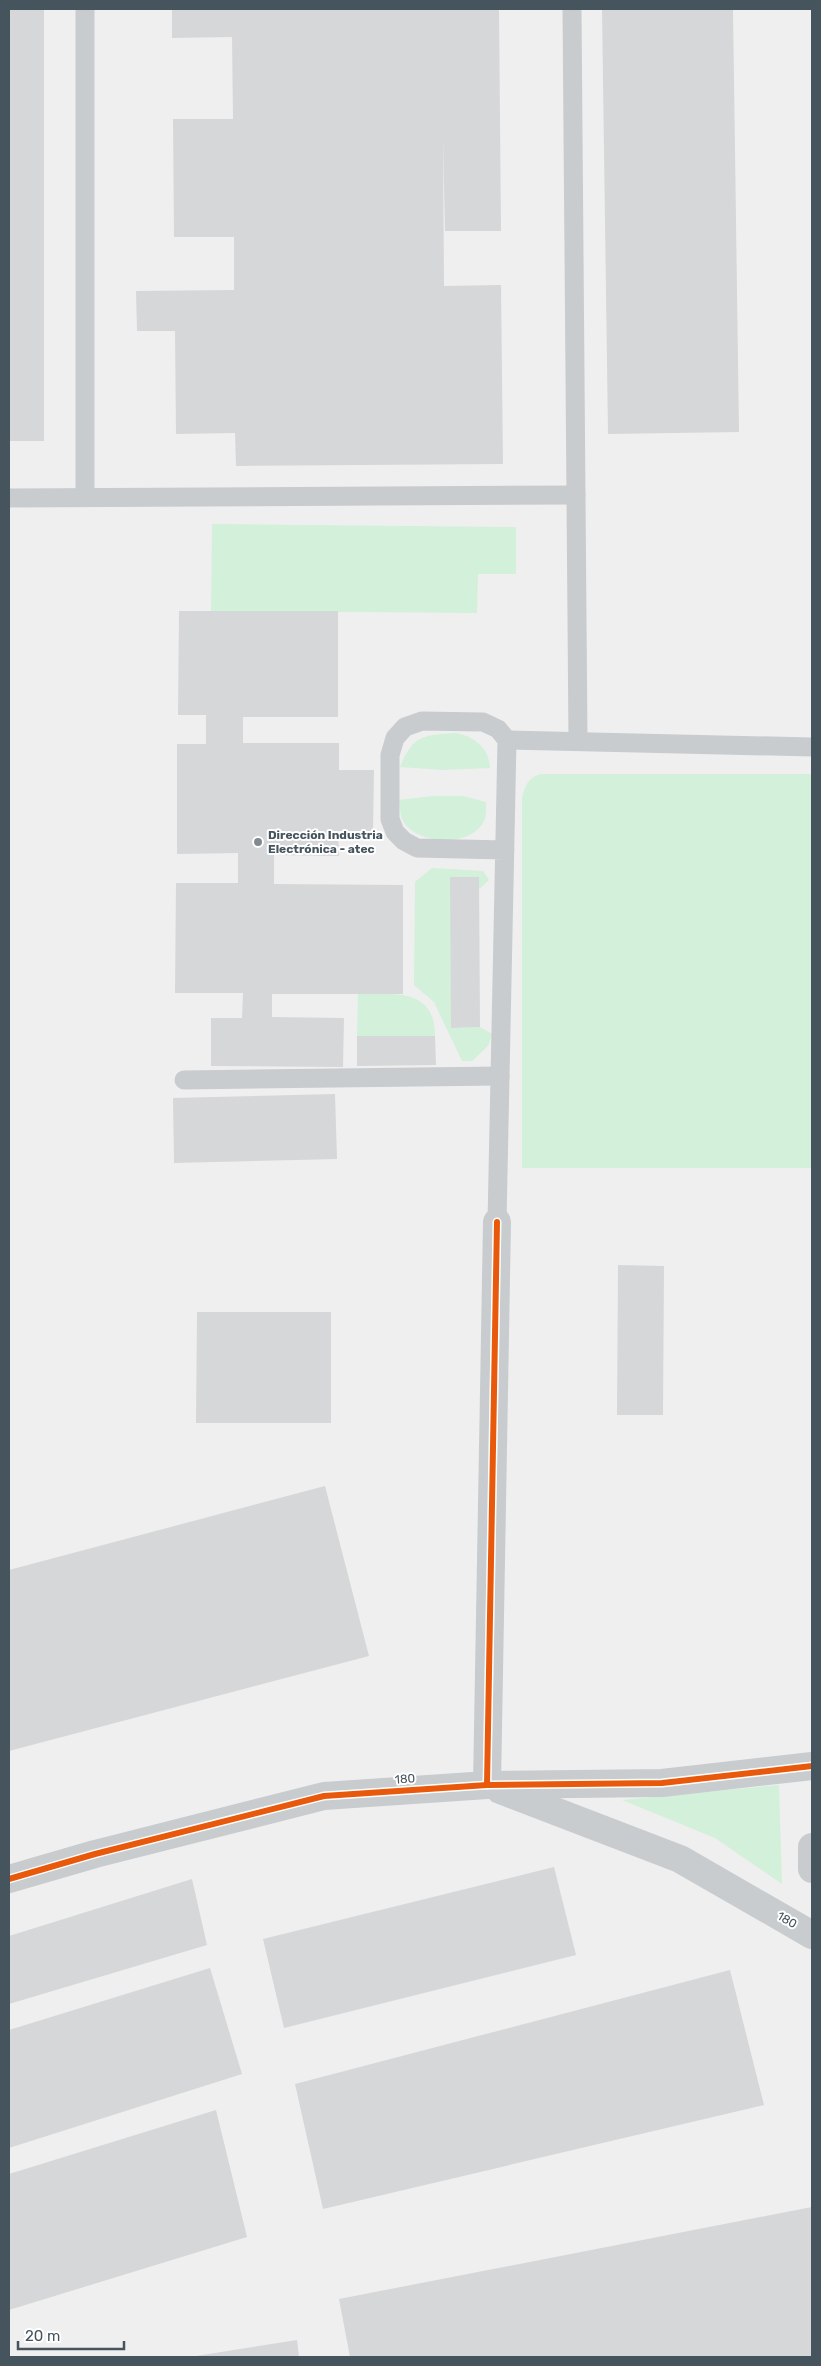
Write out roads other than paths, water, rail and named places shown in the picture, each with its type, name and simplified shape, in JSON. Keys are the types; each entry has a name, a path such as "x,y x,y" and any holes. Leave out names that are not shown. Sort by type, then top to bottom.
{"street":[{"path":"487,1785 497,1222"},
{"name":"180","path":"9,1879 96,1854 324,1796 487,1785 662,1783 812,1766"},
{"name":"180","path":"487,1785 680,1859 812,1935"},
{"path":"812,1847 812,1869"}],"lane":[{"path":"85,9 85,497"},
{"path":"572,9 578,742"},
{"path":"9,498 576,495"},
{"path":"497,1222 505,850 507,740 498,729 483,722 422,721 405,727 395,738 390,755 390,819 395,832 404,841 417,848 505,850"},
{"path":"507,740 812,747"},
{"path":"184,1080 500,1076"}],"place":[{"name":"Dirección Industria Electrónica - atec","path":"258,842"}]}
